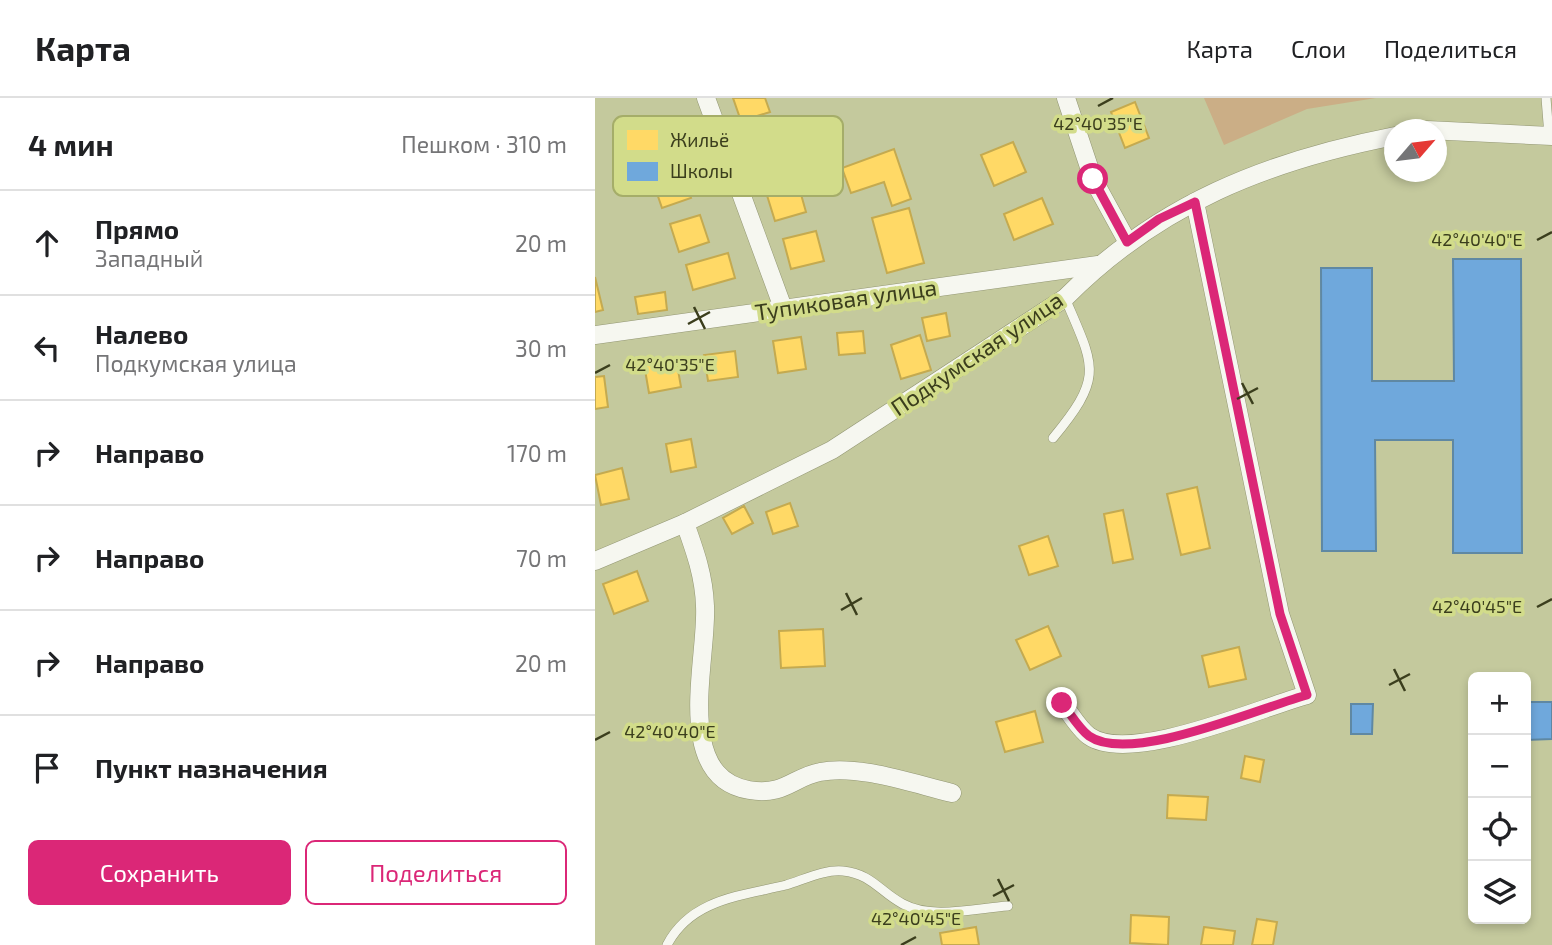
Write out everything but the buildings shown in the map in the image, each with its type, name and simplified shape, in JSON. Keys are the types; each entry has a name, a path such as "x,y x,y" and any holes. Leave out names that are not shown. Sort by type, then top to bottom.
{"street":[{"path":"706,98 713,116"},
{"path":"1066,98 1093,179 1127,242"},
{"path":"1447,131 1551,136"},
{"name":"Подкумская улица","path":"595,561 685,523 832,450 1065,298 1098,265 1159,219 1267,169 1335,148 1384,138"},
{"path":"742,196 783,308"},
{"path":"1062,703 1090,737 1117,745 1157,743 1307,695 1280,614 1195,202"},
{"name":"Тупиковая улица","path":"595,335 1098,265"},
{"path":"685,523 701,568 706,608 700,716 704,753 723,780 749,790 784,789 820,772 865,773 952,793"}],"lane":[{"path":"1546,98 1551,136"},
{"path":"1053,438 1079,405 1091,379 1089,352 1065,298"},
{"path":"667,945 675,930 703,908 738,894 841,870 863,875 882,886 901,903 923,912 1009,906"}],"shaded area":[{"path":"1204,98 1376,98 1307,109 1224,145"}],"route":[{"path":"1062,703 1090,737 1117,745 1157,743 1307,695 1280,614 1195,202 1159,219 1127,242 1093,179"}]}
